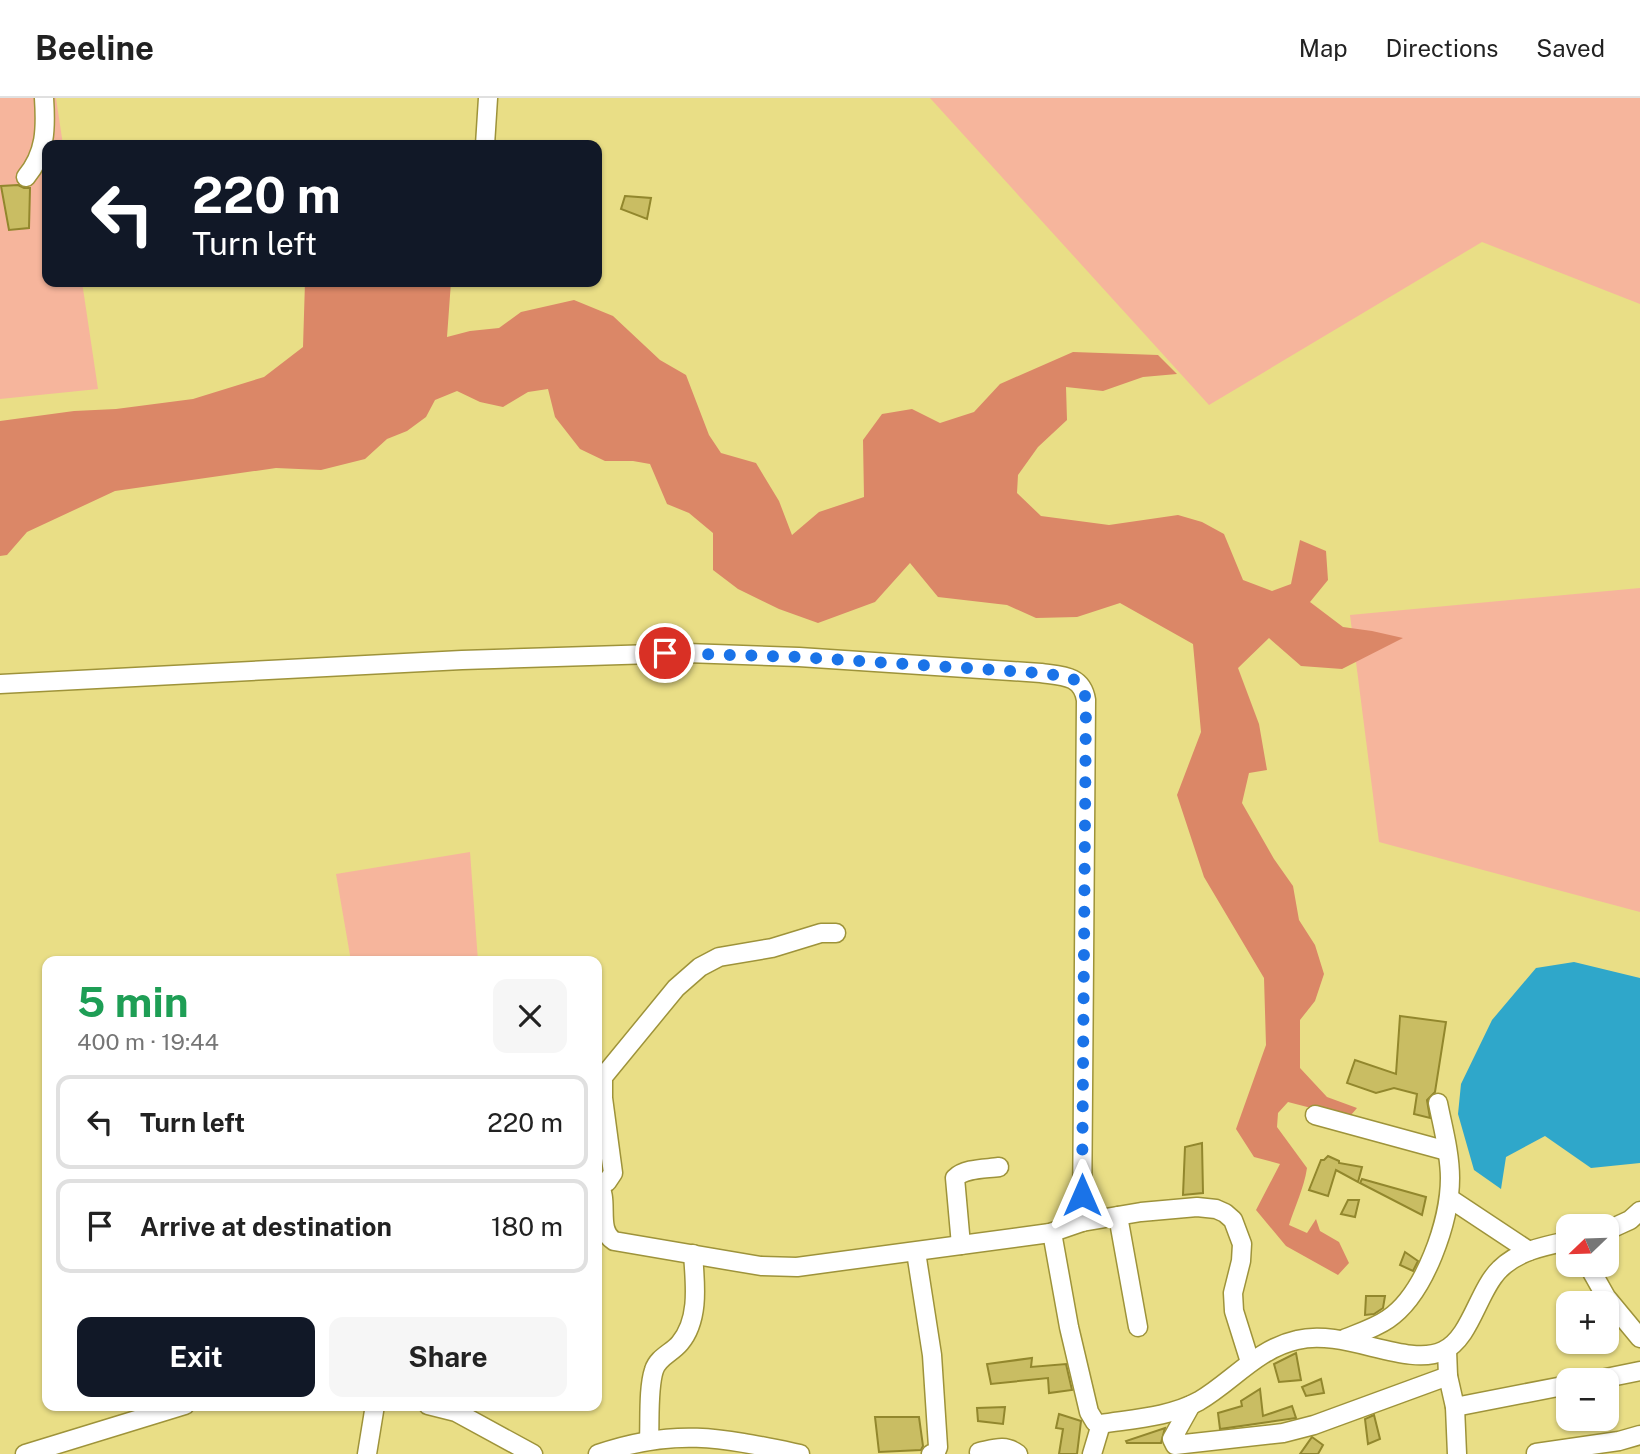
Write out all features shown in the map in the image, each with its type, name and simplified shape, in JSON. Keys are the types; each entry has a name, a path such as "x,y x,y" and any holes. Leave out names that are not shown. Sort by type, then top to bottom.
{"street":[{"path":"44,98 44,140"},
{"path":"485,140 488,98"},
{"path":"26,177 35,166 42,150"},
{"path":"0,684 463,660 686,653 799,657 1041,673 1075,679 1082,684 1086,700 1082,1222"},
{"path":"602,1183 607,1182 613,1173 603,1098 603,1077 676,989 701,967 719,957 772,948 821,933 836,933"},
{"path":"1344,1339 1388,1319 1401,1309 1429,1265 1449,1198 1450,1176 1438,1103"},
{"path":"1315,1115 1447,1151"},
{"path":"961,1245 955,1178 964,1172 999,1167"},
{"path":"1449,1198 1529,1251"},
{"path":"602,1205 608,1237 614,1241 780,1268 1050,1233 1082,1222 1118,1216 1197,1208 1216,1209 1233,1220 1242,1244 1233,1293 1234,1311 1250,1362"},
{"path":"1619,1225 1640,1211"},
{"path":"1118,1216 1138,1327"},
{"path":"1050,1233 1054,1238 1069,1327 1089,1412 1095,1422 1101,1424 1159,1414 1191,1405 1250,1362 1277,1346 1298,1339 1323,1336 1411,1355 1430,1356 1447,1350 1462,1332 1500,1269 1529,1251 1556,1244"},
{"path":"916,1252 936,1389 938,1447 936,1452 931,1454"},
{"path":"649,1440 653,1372 662,1358 683,1340 694,1309 693,1254"},
{"path":"1595,1278 1606,1297 1640,1338"},
{"path":"1447,1350 1448,1376 1455,1407 1457,1454"},
{"path":"1619,1375 1640,1371"},
{"path":"1191,1405 1172,1439 1172,1449 1283,1433 1314,1425 1448,1376"},
{"path":"1455,1407 1556,1387"},
{"path":"24,1454 166,1411"},
{"path":"367,1454 374,1411"},
{"path":"446,1411 468,1418 533,1454"},
{"path":"1092,1454 1101,1424"},
{"path":"1536,1453 1619,1441 1640,1435"},
{"path":"598,1454 649,1440 705,1437 800,1454"},
{"path":"979,1452 1008,1447 1018,1454"}],"shaded area":[{"path":"0,98 56,98 62,140 42,140 42,287 83,287 98,389 0,399"},
{"path":"930,98 1640,98 1640,304 1482,242 1209,405"},
{"path":"305,287 451,287 447,337 499,328 521,312 574,300 613,316 660,360 686,375 709,435 721,453 756,463 779,501 792,535 819,512 864,497 863,440 882,414 912,409 940,423 974,412 1000,384 1073,352 1158,355 1177,374 1143,377 1103,391 1066,387 1067,420 1038,447 1018,475 1017,493 1041,516 1109,525 1178,515 1202,522 1224,534 1243,580 1272,591 1291,584 1300,540 1326,551 1328,580 1310,602 1343,627 1403,638 1342,669 1301,666 1269,638 1238,668 1259,724 1267,770 1249,773 1242,803 1293,886 1299,920 1315,945 1324,974 1315,1001 1300,1020 1300,1068 1327,1097 1357,1108 1345,1122 1315,1109 1288,1102 1278,1113 1277,1127 1307,1168 1289,1225 1307,1233 1316,1219 1320,1231 1339,1242 1349,1263 1338,1275 1286,1246 1256,1210 1280,1164 1254,1157 1236,1129 1266,1045 1264,978 1204,877 1177,795 1201,732 1193,644 1120,603 1077,617 1036,618 1007,605 938,597 910,563 875,602 818,623 779,609 738,589 713,570 713,533 689,513 667,504 650,464 605,461 580,449 555,417 548,389 528,392 503,407 480,402 457,391 435,400 426,417 407,431 387,439 365,459 321,470 276,468 115,491 27,532 7,555 0,556 0,421 193,399 264,377 303,347"},
{"path":"1640,588 1640,912 1379,842 1350,615"},
{"path":"470,852 478,956 350,956 336,874"}],"water":[{"path":"1574,962 1640,978 1640,1163 1591,1168 1545,1136 1506,1157 1501,1189 1474,1170 1458,1114 1461,1084 1492,1020 1536,968"}],"building":[{"path":"18,185 30,188 29,228 9,230 1,186"},
{"path":"625,196 651,198 647,219 621,209"},
{"path":"1400,1016 1446,1022 1435,1092 1427,1100 1430,1118 1414,1114 1417,1094 1394,1088 1376,1093 1347,1083 1355,1060 1396,1074"},
{"path":"1202,1143 1203,1193 1183,1195 1185,1147"},
{"path":"1328,1156 1339,1163 1362,1167 1358,1182 1336,1170 1328,1196 1309,1190 1321,1160"},
{"path":"1362,1179 1426,1197 1422,1215 1360,1183"},
{"path":"1348,1200 1359,1200 1355,1217 1341,1214"},
{"path":"1405,1252 1418,1261 1413,1271 1400,1265"},
{"path":"1366,1296 1385,1296 1383,1308 1374,1314 1365,1315"},
{"path":"1296,1353 1301,1380 1279,1382 1274,1364"},
{"path":"1032,1358 1031,1367 1066,1364 1072,1390 1049,1393 1048,1378 991,1384 987,1364"},
{"path":"1321,1379 1324,1393 1306,1396 1302,1387"},
{"path":"1260,1389 1263,1416 1292,1406 1296,1418 1220,1429 1218,1413 1242,1406 1241,1401"},
{"path":"1005,1407 1003,1424 978,1421 977,1408"},
{"path":"1059,1414 1081,1421 1077,1454 1059,1454 1063,1429 1056,1428"},
{"path":"1374,1415 1380,1439 1368,1444 1365,1419"},
{"path":"875,1417 919,1417 923,1446 921,1450 879,1452"},
{"path":"1165,1428 1161,1443 1126,1441"},
{"path":"1312,1437 1323,1445 1318,1454 1300,1454"}],"route":[{"path":"665,653 799,657 1041,673 1069,677 1082,684 1086,700 1082,1195"}]}
